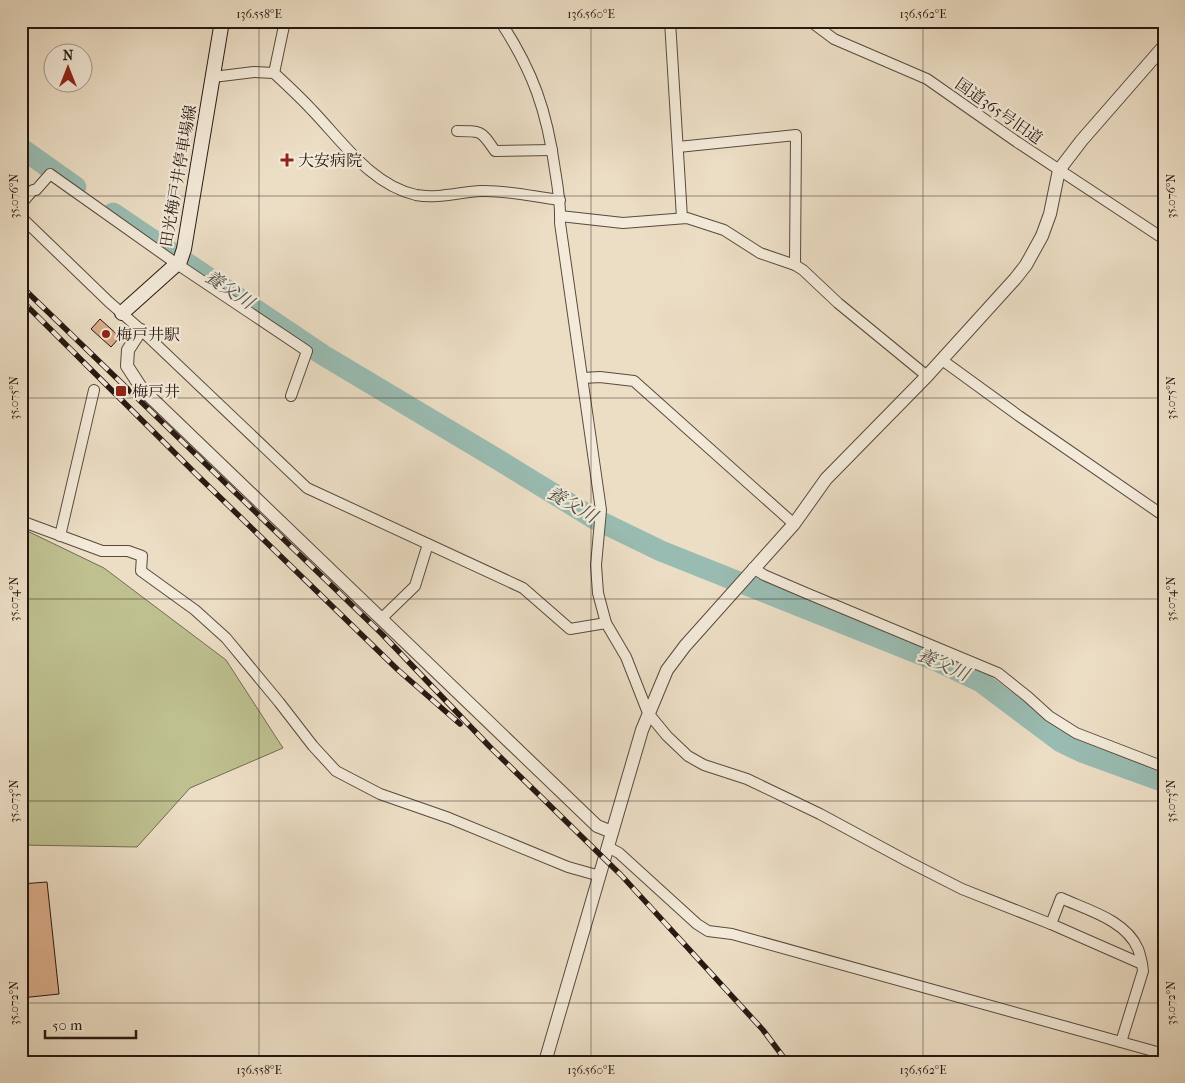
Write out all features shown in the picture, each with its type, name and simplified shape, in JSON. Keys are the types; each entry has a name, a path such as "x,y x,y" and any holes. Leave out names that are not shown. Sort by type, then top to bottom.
{"main road":[{"name":"田光梅戸井停車場線","path":"122,313 180,258 222,21"}],"street":[{"path":"274,73 285,21"},
{"path":"500,21 521,54 535,84 545,117 560,200 560,223 602,510 596,565 598,593 606,623 626,657 648,713 667,736 688,756 704,765 747,778 820,814 962,889 1051,924 1142,964"},
{"path":"670,21 682,218"},
{"name":"国道365号旧道","path":"810,21 834,39 927,78 1164,239"},
{"path":"545,1062 648,713 667,670 676,656 794,524 826,479 927,376 1015,279 1035,251 1042,236 1050,214 1060,170 1082,140 1164,46"},
{"path":"213,77 254,72 274,73 312,109 359,161 389,184 404,191 418,195 436,196 492,191 560,200"},
{"path":"458,131 474,131 482,134 487,137 495,151 552,150"},
{"path":"678,146 796,135 795,265"},
{"path":"21,204 50,174 180,258 307,351 291,396"},
{"path":"560,216 623,223 682,218 724,230 760,253 804,270 838,303 927,376"},
{"path":"21,217 307,488 523,588 570,628 606,623"},
{"path":"142,330 128,350 126,366 142,389 597,826 612,832"},
{"path":"942,360 1160,514 1164,502"},
{"path":"583,378 600,377 634,382 794,524"},
{"path":"60,536 94,390"},
{"path":"21,521 102,552 128,551 142,556 141,571 195,610 226,638 313,746 336,771 380,794 449,818 568,866 600,876"},
{"path":"382,618 415,586 428,544"},
{"path":"751,570 985,667 1004,677 1049,716 1076,733 1164,766"},
{"path":"608,847 619,853 697,924 708,930 732,934 1164,1054"},
{"path":"1051,924 1061,898 1118,924 1130,936 1138,948 1143,971 1121,1042"}],"green space":[{"path":"21,528 104,568 226,660 283,748 190,788 137,847 21,845"}],"building":[{"name":"梅戸井駅","path":"100,319 120,337 111,347 91,329"},
{"path":"47,882 59,994 21,998 21,884"}],"waterway":[{"name":"養父川","path":"21,148 76,187"},
{"name":"養父川","path":"113,213 323,355 593,518 661,551 937,661 981,682 1061,742 1084,753 1164,782"}],"railway":[{"path":"21,286 382,634 489,746 621,875 763,1030 787,1062"},
{"path":"21,300 198,476 398,670 460,724"}],"place":[{"name":"大安病院","path":"287,160"},
{"name":"梅戸井駅","path":"106,334"},
{"name":"梅戸井","path":"121,391"}]}
